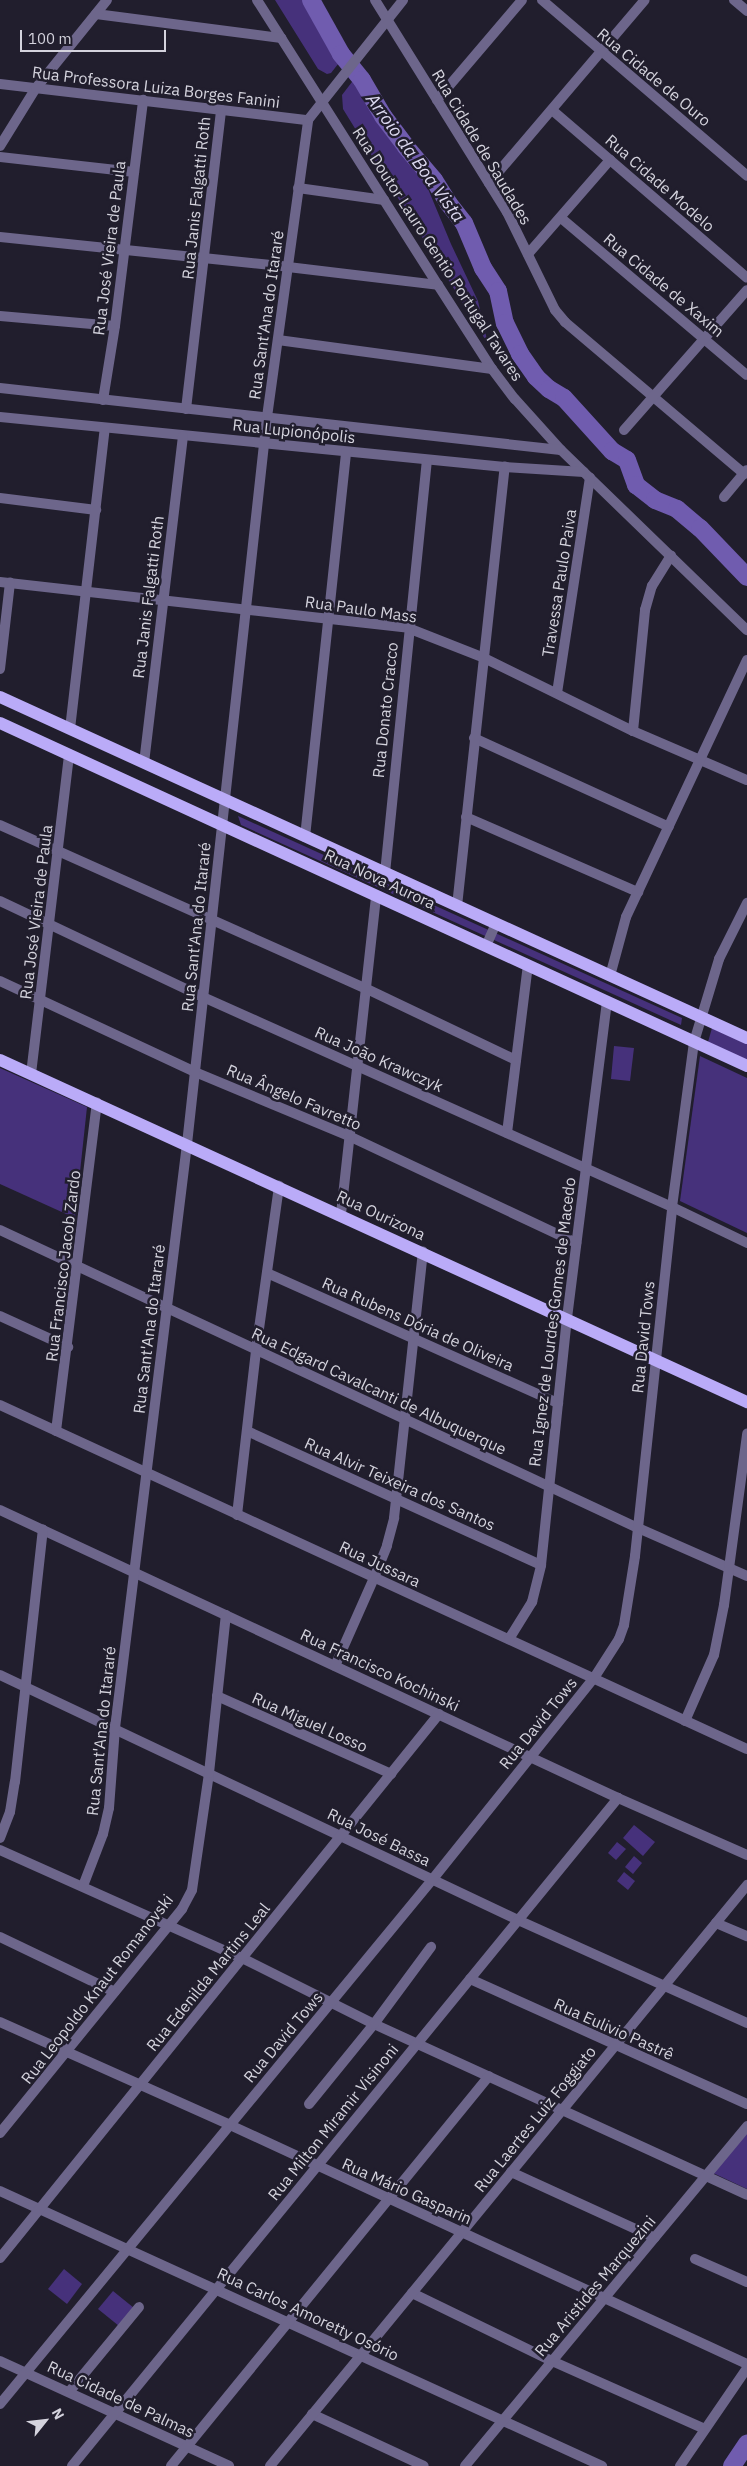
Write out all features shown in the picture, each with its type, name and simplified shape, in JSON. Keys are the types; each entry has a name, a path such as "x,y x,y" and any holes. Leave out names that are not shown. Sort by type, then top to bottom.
{"main road":[{"name":"Rua Nova Aurora","path":"0,697 747,1038"},
{"name":"Rua Nova Aurora","path":"0,723 747,1066"},
{"name":"Rua Ourizona","path":"0,1060 341,1214 747,1402"}],"street":[{"path":"0,146 36,88 107,0"},
{"name":"Rua Doutor Lauro Gentio Portugal Tavares","path":"257,0 438,286 492,369 515,399 561,450 747,630"},
{"name":"Rua Cidade de Saudades","path":"375,0 507,212 555,310 565,322 746,472"},
{"path":"308,120 323,104 403,0"},
{"path":"437,100 522,0"},
{"name":"Rua Cidade de Ouro","path":"542,0 747,176"},
{"path":"489,183 645,0"},
{"path":"734,0 747,11"},
{"path":"96,14 281,38"},
{"name":"Rua Professora Luiza Borges Fanini","path":"0,84 308,120"},
{"name":"Rua José Vieira de Paula","path":"103,400 115,326 143,100"},
{"name":"Rua Janis Falgatti Roth","path":"186,409 221,110"},
{"name":"Rua Cidade Modelo","path":"552,110 747,278"},
{"name":"Rua Sant'Ana do Itararé","path":"83,1886 104,1834 109,1808 115,1728 187,1144 267,418 308,120"},
{"path":"0,157 134,172"},
{"path":"528,254 610,160"},
{"path":"298,188 384,200"},
{"name":"Rua Cidade de Xaxim","path":"561,218 747,375"},
{"path":"0,236 288,267 438,286"},
{"path":"624,430 655,397 747,290"},
{"path":"0,316 115,326"},
{"path":"278,340 492,369"},
{"name":"Rua Lupionópolis","path":"0,388 561,450"},
{"name":"Rua Lupionópolis","path":"0,417 587,475"},
{"path":"70,729 105,428"},
{"name":"Rua Janis Falgatti Roth","path":"144,763 183,436"},
{"path":"305,837 346,452"},
{"name":"Rua Donato Cracco","path":"385,873 408,628 427,460"},
{"path":"457,906 482,657 505,468"},
{"path":"724,497 746,472"},
{"name":"Travessa Paulo Paiva","path":"557,694 587,475"},
{"path":"0,498 96,510"},
{"path":"634,731 645,610 652,586 670,556"},
{"path":"0,669 5,582"},
{"name":"Rua Paulo Mass","path":"5,582 408,628 482,657 634,731 747,780"},
{"path":"610,976 626,917 747,660"},
{"path":"474,738 669,827"},
{"name":"Rua José Vieira de Paula","path":"31,1074 69,754"},
{"path":"466,817 638,892"},
{"path":"0,825 212,922 366,989 516,1060"},
{"path":"341,1214 376,896"},
{"name":"Rua João Krawczyk","path":"0,901 203,997 747,1242"},
{"name":"Rua David Tows","path":"0,2404 432,1880 594,1678 618,1639 624,1625 638,1528 672,1207 694,1042 719,959 747,903"},
{"path":"486,946 496,924"},
{"path":"507,1133 528,965"},
{"name":"Rua Ângelo Favretto","path":"0,981 195,1072 350,1137 576,1243"},
{"name":"Rua Ignez de Lourdes Gomes de Macedo","path":"509,1639 532,1602 541,1565 567,1318 607,1002"},
{"name":"Rua Francisco Jacob Zardo","path":"56,1431 97,1104"},
{"path":"238,1515 256,1350 279,1186"},
{"name":"Rua Edgard Cavalcanti de Albuquerque","path":"0,1230 638,1528 747,1576"},
{"path":"335,1666 387,1545 396,1498 422,1252"},
{"name":"Rua Rubens Dória de Oliveira","path":"267,1273 558,1403"},
{"path":"0,1316 68,1347"},
{"name":"Rua Jussara","path":"0,1405 747,1749"},
{"name":"Rua Alvir Teixeira dos Santos","path":"247,1431 541,1565"},
{"path":"685,1721 714,1655 743,1490 747,1434"},
{"name":"Rua Francisco Kochinski","path":"0,1510 618,1798 747,1855"},
{"path":"0,1838 10,1812 15,1782 43,1530"},
{"name":"Rua Leopoldo Knaut Romanovski","path":"0,2133 182,1909 192,1890 209,1773 226,1615"},
{"name":"Rua José Bassa","path":"0,1675 518,1920 747,2022"},
{"name":"Rua Miguel Losso","path":"217,1696 391,1774"},
{"name":"Rua Edenilda Martins Leal","path":"0,2258 439,1714"},
{"name":"Rua Milton Miramir Visinoni","path":"72,2466 618,1798"},
{"path":"0,1850 242,1958 374,2024 747,2195"},
{"name":"Rua Laertes Luiz Foggiato","path":"270,2466 747,1885"},
{"path":"716,1922 747,1936"},
{"path":"0,1937 115,1992"},
{"path":"309,2104 374,2024 431,1947"},
{"name":"Rua Eulivio Pastrê","path":"470,1979 747,2104"},
{"name":"Rua Mário Gasparin","path":"0,2022 230,2125 316,2167 462,2232 747,2366"},
{"path":"171,2466 489,2076"},
{"name":"Rua Aristides Marquezini","path":"466,2466 747,2126"},
{"path":"511,2172 655,2238"},
{"name":"Rua Carlos Amoretty Osório","path":"0,2191 361,2355 502,2422 602,2466"},
{"path":"695,2259 747,2282"},
{"path":"412,2293 552,2361 705,2429"},
{"path":"70,2392 139,2307"},
{"name":"Rua Cidade de Palmas","path":"0,2361 229,2466"},
{"path":"680,2466 747,2366"},
{"path":"312,2414 424,2466"}],"shaded area":[{"path":"275,0 305,0 332,46 342,59 331,73 327,74 318,69"},
{"path":"355,78 374,115 426,184 451,244 478,301 488,344 343,109 342,95"},
{"path":"238,816 682,1018 681,1025 241,825"},
{"path":"712,1028 747,1044 747,1060 708,1042"},
{"path":"614,1046 634,1048 630,1081 611,1079"},
{"path":"700,1056 747,1078 747,1233 680,1201"},
{"path":"0,1068 87,1107 75,1218 0,1184"},
{"path":"634,1825 655,1842 643,1856 623,1838"},
{"path":"617,1842 626,1849 616,1860 608,1853"},
{"path":"634,1856 642,1863 633,1874 625,1867"},
{"path":"624,1872 635,1881 628,1890 617,1881"},
{"path":"747,2132 747,2189 713,2173"},
{"path":"64,2269 82,2284 67,2304 48,2289"},
{"path":"113,2291 134,2308 119,2326 98,2309"}],"waterway":[{"name":"Arroio da Boa Vista","path":"311,0 341,54 362,80 383,116 434,180 464,223 483,268 498,291 505,323 520,354 536,377 549,389 564,398 612,451 627,460 636,485 655,500 677,509 700,528 747,577"},
{"path":"732,2466 747,2444"}]}
